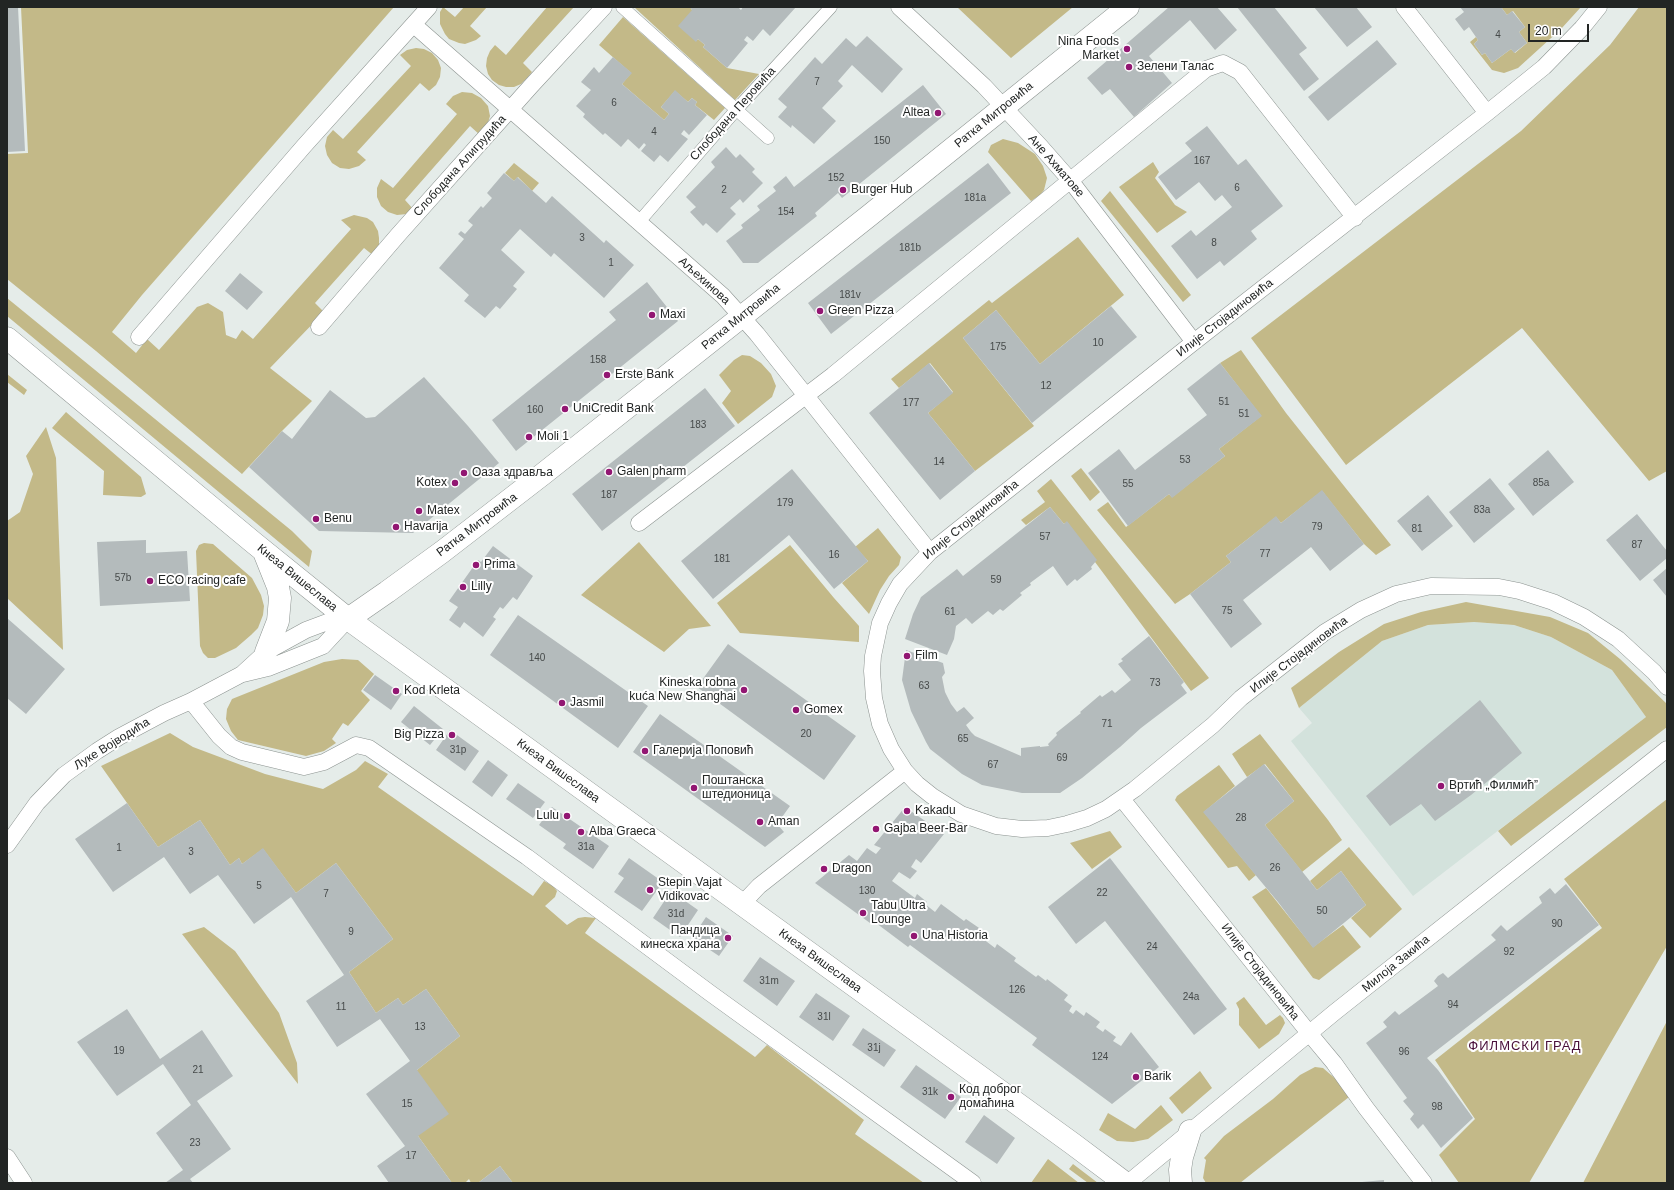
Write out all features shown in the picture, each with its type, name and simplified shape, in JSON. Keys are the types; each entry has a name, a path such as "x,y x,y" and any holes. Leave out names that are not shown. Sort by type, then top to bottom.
{"main road":[{"name":"Ратка Митровића","path":"348,619 387,592 486,518 742,317 1128,7"},
{"name":"Кнеза Вишеслава","path":"7,338 348,619 1125,1183"},
{"path":"264,551 276,582 280,598 278,621 266,652"},
{"path":"1180,1183 1182,1157 1190,1131"}],"street":[{"path":"139,337 299,152 429,7"},
{"name":"Слободана Алигрудића","path":"320,327 398,235 604,7"},
{"path":"622,7 768,138"},
{"name":"Слободана Перовића","path":"638,222 736,110 830,7"},
{"name":"Ане Ахматове","path":"899,7 958,61 1004,107 1070,180 1194,342"},
{"path":"1404,7 1487,114"},
{"name":"Илије Стојадиновића","path":"1599,7 1582,28 1544,67 1487,114 1194,342 930,552 900,584 880,623 873,656 872,671 874,698 880,724 891,749 905,771 932,796 961,814 996,826 1009,828 1048,828 1087,818 1122,799 1213,725 1247,694 1325,632 1361,610 1396,594 1430,586 1499,587 1519,591 1553,602 1584,617 1618,639 1654,672 1667,687"},
{"name":"Аљехинова","path":"414,24 722,296 742,317 930,552"},
{"path":"639,522 833,375 1206,69 1223,63 1240,72 1355,218"},
{"name":"Луке Војводића","path":"7,845 37,802 64,774 119,737 242,674 266,652 319,624 348,619"},
{"name":"Луке Војводића","path":"242,674 268,668 322,646 348,619"},
{"path":"191,701 219,736 231,748 242,752 304,767 327,760 356,745 371,749 527,857 710,993 973,1183"},
{"name":"Милоја Закића","path":"1128,1183 1309,1034 1667,750"},
{"path":"741,905 759,886 905,771"},
{"name":"Илије Стојадиновића","path":"1122,799 1309,1034 1334,1063 1366,1108 1424,1183"},
{"path":"7,1157 24,1183"}],"shaded area":[{"path":"21,7 394,7 142,295 112,332 136,353 147,339 159,350 197,307 208,303 223,312 226,335 236,339 242,330 253,339 351,229 341,220 354,215 367,218 373,222 378,231 379,238 379,245 374,256 364,248 315,303 324,312 270,368 312,401 242,474 96,351 7,279 7,154 28,153"},
{"path":"443,7 455,17 464,7 487,7 470,26 481,36 476,40 465,44 449,39 440,24 440,12"},
{"path":"547,7 574,7 523,63 532,72 527,78 521,84 514,87 499,85 492,80 488,74 486,66 490,51 495,45 506,55"},
{"path":"634,7 690,7 692,10 696,41 698,39 705,45 703,47 727,68 759,74 735,100"},
{"path":"957,7 1073,7 1011,58"},
{"path":"1501,7 1581,7 1561,29 1518,68 1504,73 1492,70 1470,42 1476,37 1478,40 1474,44 1482,55 1485,53 1492,63 1511,49 1515,53 1527,43 1519,32 1525,27 1513,11 1507,15"},
{"path":"1639,7 1667,7 1667,471 1649,481 1522,328 1346,465 1251,338 1521,131 1610,45"},
{"path":"623,17 725,108 714,120 695,105 697,102 692,98 688,102 675,91 661,107 669,114 664,120 622,84 631,73 599,45"},
{"path":"416,48 424,49 432,53 438,60 441,68 440,77 436,85 429,91 420,83 357,152 366,160 359,166 349,169 340,168 332,163 327,155 325,146 327,137 333,130 343,139 411,66 400,55 407,50"},
{"path":"462,92 472,93 481,98 488,106 490,116 487,126 480,135 470,126 405,200 414,210 407,214 397,215 388,212 381,206 377,197 377,188 381,179 393,188 457,114 446,104 453,96"},
{"path":"1003,139 1018,143 1035,154 1043,166 1047,178 1044,190 1040,195 1031,201 988,152 991,145"},
{"path":"1153,162 1159,172 1155,178 1175,205 1187,212 1157,233 1119,187"},
{"path":"514,163 539,183 532,191 518,177 514,181 505,173"},
{"path":"1110,191 1191,295 1183,302 1101,201"},
{"path":"1078,237 1124,295 1040,364 996,310 963,338 1034,426 975,471 928,413 953,392 930,363 899,388 891,379 989,300 992,303"},
{"path":"7,298 292,531 312,551 309,567 7,316"},
{"path":"1241,350 1286,413 1391,545 1376,555 1364,544 1322,491 1281,523 1276,517 1226,556 1231,562 1175,604 1097,510 1108,502 1126,527 1169,494 1172,497 1225,456 1219,449 1261,416 1220,363"},
{"path":"742,355 750,356 761,363 771,374 776,386 772,397 738,424 722,403 731,391 719,375 734,360"},
{"path":"7,374 27,390 24,395 7,382"},
{"path":"66,412 141,477 146,494 141,497 103,495 104,471 52,428"},
{"path":"46,427 56,458 63,650 7,598 7,521 20,512 33,474 26,456"},
{"path":"1081,468 1100,492 1090,501 1071,476"},
{"path":"1051,479 1209,678 1191,691 1067,522 1064,524 1050,507 1026,525 1021,520 1045,502 1037,491"},
{"path":"878,528 901,557 899,565 889,576 880,590 869,614 842,583 868,561 855,547"},
{"path":"639,542 711,626 689,629 664,652 581,595"},
{"path":"204,543 213,544 252,578 261,595 264,606 263,615 258,628 236,648 215,658 208,658 203,653 200,646 196,551 199,545"},
{"path":"790,545 859,626 859,642 740,633 717,603"},
{"path":"1466,602 1550,617 1588,633 1620,659 1667,704 1667,727 1511,846 1498,831 1646,717 1612,670 1551,637 1514,625 1474,622 1428,625 1382,641 1299,708 1291,688 1339,652 1384,624 1421,612"},
{"name":"Вртић „Филмић”","path":"1474,622 1514,625 1551,637 1612,670 1646,717 1413,896 1291,741 1312,723 1299,708 1382,641 1428,625"},
{"path":"342,659 358,660 374,674 361,691 370,700 348,726 343,723 332,739 336,743 324,751 306,756 238,740 231,731 226,719 227,709 232,699 324,662"},
{"path":"170,733 193,747 265,774 323,789 356,770 365,761 388,774 378,787 533,896 544,881 553,886 557,891 555,897 545,906 567,925 578,918 596,918 585,933 755,1057 767,1045 864,1120 855,1134 924,1183 513,1183 500,1166 478,1183 471,1183 469,1179 465,1183 452,1183 418,1136 417,1070 460,1036 426,989 403,1005 398,998 376,1013 349,972 393,939 336,863 296,893 263,849 242,864 239,858 230,865 200,820 158,847 101,766"},
{"path":"1260,734 1342,840 1302,872 1265,825 1294,801 1265,764 1247,777 1232,754"},
{"path":"1219,765 1235,786 1204,812 1256,875 1249,881 1237,866 1228,868 1175,800 1177,796"},
{"path":"1667,799 1667,946 1529,1183 1459,1183 1439,1155 1475,1119 1435,1060 1602,928 1564,879"},
{"path":"1110,831 1122,847 1092,869 1070,843"},
{"path":"1349,847 1402,909 1370,938 1351,918 1366,905 1341,871 1317,890 1310,881"},
{"path":"1266,888 1313,947 1343,925 1361,947 1319,980 1313,978 1252,897"},
{"path":"204,927 235,951 279,1013 297,1063 298,1084 182,934"},
{"path":"1244,997 1266,1025 1280,1015 1285,1023 1279,1034 1259,1049 1239,1025 1239,1009 1236,1003"},
{"path":"1667,1021 1667,1183 1583,1183"},
{"path":"1315,1067 1323,1068 1338,1081 1349,1097 1240,1183 1206,1183 1203,1178 1206,1160 1204,1158 1224,1136 1273,1099 1300,1075"},
{"path":"1200,1071 1212,1088 1182,1114 1169,1098"},
{"path":"1161,1105 1173,1120 1148,1139 1133,1142 1117,1141 1099,1130 1108,1113 1135,1129"},
{"path":"1048,1159 1079,1183 1031,1183"},
{"path":"1073,1164 1098,1183 1088,1183 1069,1169"}],"building":[{"path":"7,7 18,7 25,151 7,152"},
{"path":"690,7 738,7 741,10 743,7 796,7 770,36 763,29 753,41 747,36 744,40 748,43 727,68 703,47 705,45 698,39 696,42 678,26 692,10"},
{"path":"1169,7 1217,7 1237,30 1215,50 1190,20 1149,56 1172,83 1134,117 1110,89 1102,95 1087,78"},
{"path":"1237,7 1274,7 1307,48 1299,54 1319,79 1304,91"},
{"path":"1314,7 1356,7 1372,27 1347,47"},
{"path":"1460,7 1501,7 1507,15 1512,11 1525,27 1519,32 1527,43 1514,53 1511,49 1492,63 1485,53 1482,55 1474,44 1478,40 1469,27 1464,31 1455,19 1464,12"},
{"path":"867,36 903,69 882,93 852,65 838,81 843,86 822,108 836,121 814,144 792,125 791,128 778,117 787,107 778,99 815,57 822,64 846,38 856,47"},
{"path":"1377,40 1397,64 1328,121 1308,97"},
{"path":"613,57 632,73 622,84 664,120 669,114 661,107 675,90 688,102 692,98 697,102 695,105 707,115 689,135 684,130 681,134 688,139 668,162 660,155 654,162 641,151 646,145 644,143 639,149 628,139 621,147 605,133 603,135 583,117 585,114 576,106 591,90 581,82 594,67 599,73"},
{"path":"923,85 946,114 842,198 838,193 815,213 817,216 758,263 743,263 726,241 743,228 741,225 760,210 757,206 776,191 773,187 786,176 794,187"},
{"path":"1207,126 1238,165 1246,159 1283,206 1251,231 1257,239 1224,266 1220,261 1197,279 1171,246 1191,230 1196,236 1232,207 1222,195 1215,201 1199,182 1176,200 1158,177 1192,151 1185,143"},
{"path":"726,147 736,158 740,154 755,169 752,172 763,183 743,203 740,199 730,208 736,214 717,233 706,223 703,226 690,212 696,207 686,197 715,167 711,162"},
{"path":"988,163 1011,193 831,334 808,303"},
{"path":"504,173 514,181 517,177 546,203 552,196 604,243 606,240 634,265 604,298 554,253 551,257 520,229 501,250 525,272 513,286 517,289 500,309 496,306 485,318 464,301 469,295 439,268 464,239 458,234 461,231 465,234 473,225 468,221 481,206 483,208 492,198 487,193"},
{"path":"240,273 263,292 247,310 225,291"},
{"path":"647,282 678,321 516,451 492,420 616,320 609,312"},
{"path":"1111,306 1137,337 1032,423 963,338 996,310 1040,364"},
{"path":"929,363 953,393 928,413 975,471 940,500 869,413"},
{"path":"1220,363 1262,416 1219,449 1225,456 1172,498 1169,494 1128,526 1088,473 1119,449 1135,470 1207,415 1187,389"},
{"path":"424,377 499,463 413,533 319,531 249,467 282,431 292,439 330,390 366,418 375,417"},
{"path":"705,388 735,426 602,531 572,494"},
{"path":"1548,450 1574,482 1533,516 1508,484"},
{"path":"792,469 868,561 834,589 789,535 713,599 681,561"},
{"path":"1490,478 1515,509 1474,543 1449,512"},
{"path":"1322,490 1364,544 1330,571 1311,547 1243,600 1262,624 1231,648 1190,594 1231,562 1226,556 1276,516 1281,523"},
{"path":"1428,495 1453,526 1422,551 1397,521"},
{"path":"1050,507 1064,524 1067,521 1097,560 1091,567 1092,569 1077,581 1075,579 1067,586 1053,566 1030,583 1031,585 1020,593 1022,595 1003,611 1000,609 993,615 988,611 972,624 966,618 956,626 954,639 947,655 905,639 913,614 921,597 957,569 963,576"},
{"path":"1637,514 1667,551 1667,558 1640,581 1606,540"},
{"path":"146,540 146,553 187,551 190,601 100,606 97,542"},
{"path":"493,546 533,576 517,600 513,597 503,609 500,607 493,617 496,619 483,637 464,622 460,628 449,620 458,607 449,601 478,560 481,562"},
{"path":"1667,568 1667,597 1653,580"},
{"path":"518,615 648,706 618,748 490,655"},
{"path":"7,618 65,669 26,714 7,698"},
{"path":"1149,636 1184,682 1181,685 1187,693 1141,728 1082,778 1060,793 1022,793 982,785 962,774 930,749 911,711 902,680 906,650 943,663 945,673 942,677 945,692 957,712 964,707 974,718 966,725 971,732 975,736 1021,756 1021,748 1049,746 1048,744 1057,735 1056,733 1081,713 1080,712 1100,695 1102,697 1112,690 1115,693 1131,680 1118,664 1123,661 1121,659"},
{"path":"728,644 856,736 824,780 697,687"},
{"path":"375,675 402,694 391,710 363,690"},
{"path":"1480,700 1522,753 1471,795 1435,821 1421,804 1390,826 1366,796"},
{"path":"414,706 443,729 430,745 401,722"},
{"path":"660,714 790,806 777,824 784,832 765,847 633,752"},
{"path":"450,730 479,751 465,771 436,750"},
{"path":"488,760 508,775 492,797 472,782"},
{"path":"1264,764 1294,801 1265,825 1317,890 1341,871 1366,905 1313,948 1278,902 1203,812"},
{"path":"518,783 545,802 533,818 506,799"},
{"path":"127,803 158,847 200,820 230,865 239,858 242,864 263,848 296,893 336,863 393,939 349,972 376,1013 398,998 403,1005 426,989 460,1036 417,1070 449,1114 418,1136 452,1183 389,1183 377,1166 405,1146 366,1094 410,1061 380,1019 337,1047 306,1001 344,975 291,897 254,924 218,875 190,894 164,857 113,892 75,839"},
{"path":"552,807 609,846 593,869 563,848 566,844 539,825"},
{"path":"905,807 944,834 921,863 916,859 911,867 917,871 910,879 899,872 892,881 915,898 917,894 927,902 925,904 935,912 941,904 964,921 966,919 982,930 978,935 995,948 997,944 1016,958 1014,961 1036,977 1038,975 1046,981 1047,979 1068,995 1064,1000 1072,1006 1069,1011 1073,1014 1076,1010 1084,1016 1086,1012 1100,1022 1096,1027 1103,1032 1105,1029 1116,1037 1113,1041 1121,1046 1131,1032 1159,1067 1112,1104 1032,1045 1037,1038 910,945 908,947 872,920 870,923 815,883 849,855 857,861 867,848 876,854 881,848 874,845"},
{"path":"629,858 663,882 642,911 614,892 624,878 618,874"},
{"path":"1110,858 1227,1009 1194,1035 1105,921 1076,944 1048,907"},
{"path":"1566,884 1599,925 1427,1058 1438,1070 1473,1118 1441,1148 1423,1124 1418,1129 1410,1119 1414,1114 1403,1101 1407,1098 1366,1043 1387,1027 1383,1022 1395,1011 1399,1015 1438,986 1434,981 1438,976 1443,973 1448,978 1496,940 1491,935 1501,925 1507,931 1542,903 1539,897 1550,888 1555,894"},
{"path":"671,891 698,910 680,937 653,918"},
{"path":"706,917 733,936 719,956 692,938"},
{"path":"760,957 795,981 777,1006 743,981"},
{"path":"816,993 850,1016 833,1041 799,1017"},
{"path":"127,1009 160,1059 202,1030 233,1076 197,1101 231,1149 190,1179 193,1183 165,1183 183,1170 156,1133 191,1105 163,1064 117,1096 77,1042"},
{"path":"863,1028 896,1050 884,1067 852,1045"},
{"path":"916,1065 961,1097 945,1119 900,1087"},
{"path":"984,1115 1015,1138 997,1164 965,1142"},
{"path":"500,1166 513,1183 478,1183"},
{"path":"1384,1180 1384,1183 1362,1183 1362,1182"}],"place":[{"name":"Nina Foods Market","path":"1127,49"},
{"name":"Зелени Талас","path":"1129,67"},
{"name":"Altea","path":"938,113"},
{"name":"Burger Hub","path":"843,190"},
{"name":"Green Pizza","path":"820,311"},
{"name":"Maxi","path":"652,315"},
{"name":"Erste Bank","path":"607,375"},
{"name":"UniCredit Bank","path":"565,409"},
{"name":"Moli 1","path":"529,437"},
{"name":"Galen pharm","path":"609,472"},
{"name":"Оаза здравља","path":"464,473"},
{"name":"Kotex","path":"455,483"},
{"name":"Matex","path":"419,511"},
{"name":"Benu","path":"316,519"},
{"name":"Havarija","path":"396,527"},
{"name":"Prima","path":"476,565"},
{"name":"ECO racing cafe","path":"150,581"},
{"name":"Lilly","path":"463,587"},
{"name":"Film","path":"907,656"},
{"name":"Kineska robna kuća New Shanghai","path":"744,690"},
{"name":"Kod Krleta","path":"396,691"},
{"name":"Jasmil","path":"562,703"},
{"name":"Gomex","path":"796,710"},
{"name":"Big Pizza","path":"452,735"},
{"name":"Галерија Поповић","path":"645,751"},
{"name":"Вртић „Филмић”","path":"1441,786"},
{"name":"Поштанска штедионица","path":"694,788"},
{"name":"Kakadu","path":"907,811"},
{"name":"Lulu","path":"567,816"},
{"name":"Aman","path":"760,822"},
{"name":"Gajba Beer-Bar","path":"876,829"},
{"name":"Alba Graeca","path":"581,832"},
{"name":"Dragon","path":"824,869"},
{"name":"Stepin Vajat Vidikovac","path":"650,890"},
{"name":"Tabu Ultra Lounge","path":"863,913"},
{"name":"Una Historia","path":"914,936"},
{"name":"Пандица кинеска храна","path":"728,938"},
{"name":"Barik","path":"1136,1077"},
{"name":"Код доброг домаћина","path":"951,1097"}],"district":[{"name":"ФИЛМСКИ ГРАД","path":"1525,1046"}]}
